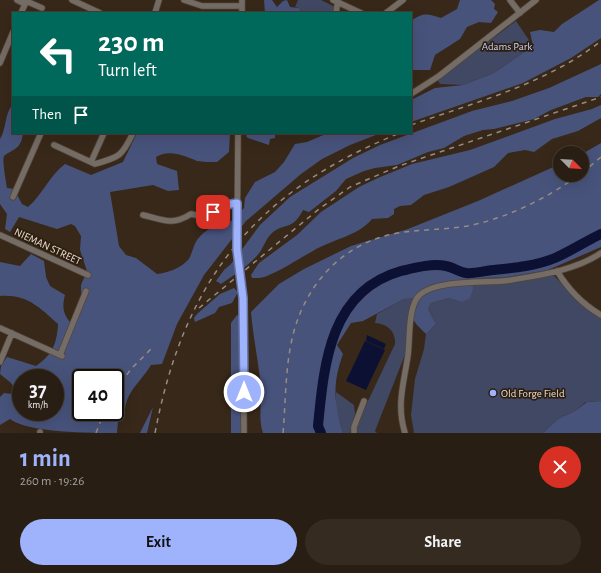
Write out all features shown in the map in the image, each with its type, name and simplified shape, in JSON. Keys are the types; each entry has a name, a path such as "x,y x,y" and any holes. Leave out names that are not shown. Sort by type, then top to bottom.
{"street":[{"path":"17,0 26,1 42,8"},
{"path":"72,0 96,12"},
{"path":"153,12 159,0"},
{"path":"184,0 195,5 224,6 242,3"},
{"path":"387,12 403,0"},
{"path":"510,0 520,13"},
{"path":"412,93 439,76 536,0"},
{"path":"21,12 26,1"},
{"path":"336,12 336,1 359,12"},
{"path":"0,63 12,34"},
{"path":"13,197 42,134"},
{"path":"91,162 104,134"},
{"path":"54,145 95,164 114,158 124,152 133,134"},
{"path":"238,134 238,257 243,298 244,433"},
{"path":"143,216 167,221 180,221 191,214 206,217 220,206 237,203"},
{"name":"NIEMAN STREET","path":"0,235 88,275"},
{"path":"405,433 401,419 401,394 409,349 410,319 417,298 431,288 448,284 510,280 557,271 594,258 601,252"},
{"path":"557,271 582,302 601,315"},
{"path":"0,328 61,356 86,291"},
{"path":"0,362 12,333"},
{"path":"354,433 354,427 364,401"}],"green space":[{"path":"298,0 321,0 335,7 333,12 301,12 299,8 295,7"},
{"name":"Adams Park","path":"516,21 533,46 494,73 463,85 440,84 437,79"},
{"path":"548,270 591,312 601,318 601,401 586,402 575,411 558,419 543,433 414,433 411,415 415,379 424,349 426,334 436,324 428,309 431,303 449,298 461,302 471,281 481,278 507,277"},
{"path":"415,298 406,352 375,431 377,433 356,433 358,422 395,344 394,335 390,329 375,323 377,314 404,299"},
{"path":"336,392 354,405 355,414 350,433 343,433 336,409"}],"shaded area":[{"path":"264,0 272,0 277,7 283,1 287,0 290,7 299,8 301,12 265,12"},
{"path":"460,0 491,0 495,4 494,9 498,12 491,23 479,22 467,27 460,39 435,55 430,70 412,70 412,20 423,15 441,18 457,9"},
{"path":"601,0 601,38 571,58 523,83 412,122 412,100 435,88 463,85 494,73 533,46 530,32 540,30 554,32 562,24"},
{"path":"601,64 601,94 598,97 586,97 551,110 534,119 494,129 483,130 464,136 444,148 428,152 397,165 364,171 346,179 336,191 309,212 303,210 299,217 291,224 275,230 268,238 260,252 242,270 221,284 216,281 224,270 231,264 260,225 290,197 353,158 380,145 472,111 512,101 549,88"},
{"path":"12,105 12,134 23,134 19,145 4,156 7,188 14,189 22,204 28,207 59,169 65,164 91,175 123,162 137,134 230,134 229,152 217,162 197,161 172,153 156,157 157,164 177,171 179,190 168,191 153,185 110,192 119,246 126,255 136,258 157,274 165,273 178,268 188,260 196,242 203,233 220,224 229,223 244,208 245,198 255,182 275,172 284,162 295,144 307,142 326,134 378,134 350,145 322,159 301,174 246,221 204,275 177,324 162,364 151,365 130,394 125,407 124,415 124,369 72,369 72,421 118,421 117,433 92,433 45,430 19,424 14,421 64,421 64,369 12,369 12,384 0,374 1,366 7,357 36,366 46,358 55,343 58,324 38,307 25,299 0,296 0,262 20,266 31,254 44,261 46,277 50,286 65,295 64,310 70,322 81,306 81,285 87,271 80,250 81,236 75,226 71,224 57,229 19,217 10,232 5,229 7,214 0,204 0,139"},
{"path":"601,105 601,118 578,131 552,139 534,152 525,150 508,153 494,167 449,187 424,195 411,205 400,206 394,209 394,214 388,218 372,219 352,234 320,247 273,273 264,277 252,278 251,275 259,263 297,235 321,212 359,187 412,164 470,150 555,119 592,109"},
{"path":"248,134 275,134 275,138 270,139 269,145 246,136"},
{"path":"601,143 601,247 548,270 507,277 481,278 472,281 473,289 470,298 461,302 449,298 431,303 428,309 436,324 426,334 417,325 413,318 413,311 417,298 404,299 363,321 351,323 337,345 343,354 337,375 336,403 343,433 263,433 260,411 260,379 251,312 279,284 304,269 351,246 408,229 478,201 553,167 553,182 589,182 589,150"},
{"path":"234,288 238,292 232,303 219,307 215,313 195,322 194,318 197,314 220,294"},
{"path":"237,315 242,319 242,433 231,433 231,323"},
{"path":"367,335 386,344 384,349 366,341"},
{"path":"365,341 385,350 366,390 346,381"},
{"path":"4,393 12,394 12,420 10,419 0,425 0,397"},
{"path":"601,401 601,433 543,433 558,419 575,411 587,402"},
{"path":"153,407 147,433 140,433"}],"waterway":[{"path":"321,433 318,426 320,402 328,355 335,333 345,312 359,295 377,281 401,271 429,265 441,265 469,273 532,265 555,258 601,234"}],"railway":[{"path":"412,125 485,100 534,80 580,56 601,41"},
{"path":"199,308 319,209 350,187 399,166 601,97"},
{"path":"155,433 168,379 185,330 207,286 234,247 266,213 305,183 349,156 398,134"},
{"path":"589,167 601,157"},
{"path":"283,433 287,369 294,331 300,313 309,296 319,280 331,267 345,255 361,245 379,238 398,233 473,225 501,217 541,199 568,182"},
{"path":"124,379 131,369 154,346"},
{"path":"96,433 101,421"}],"place":[{"name":"Old Forge Field","path":"493,393"}],"route":[{"path":"213,212 220,206 237,203 237,250 243,298 244,392"}]}
